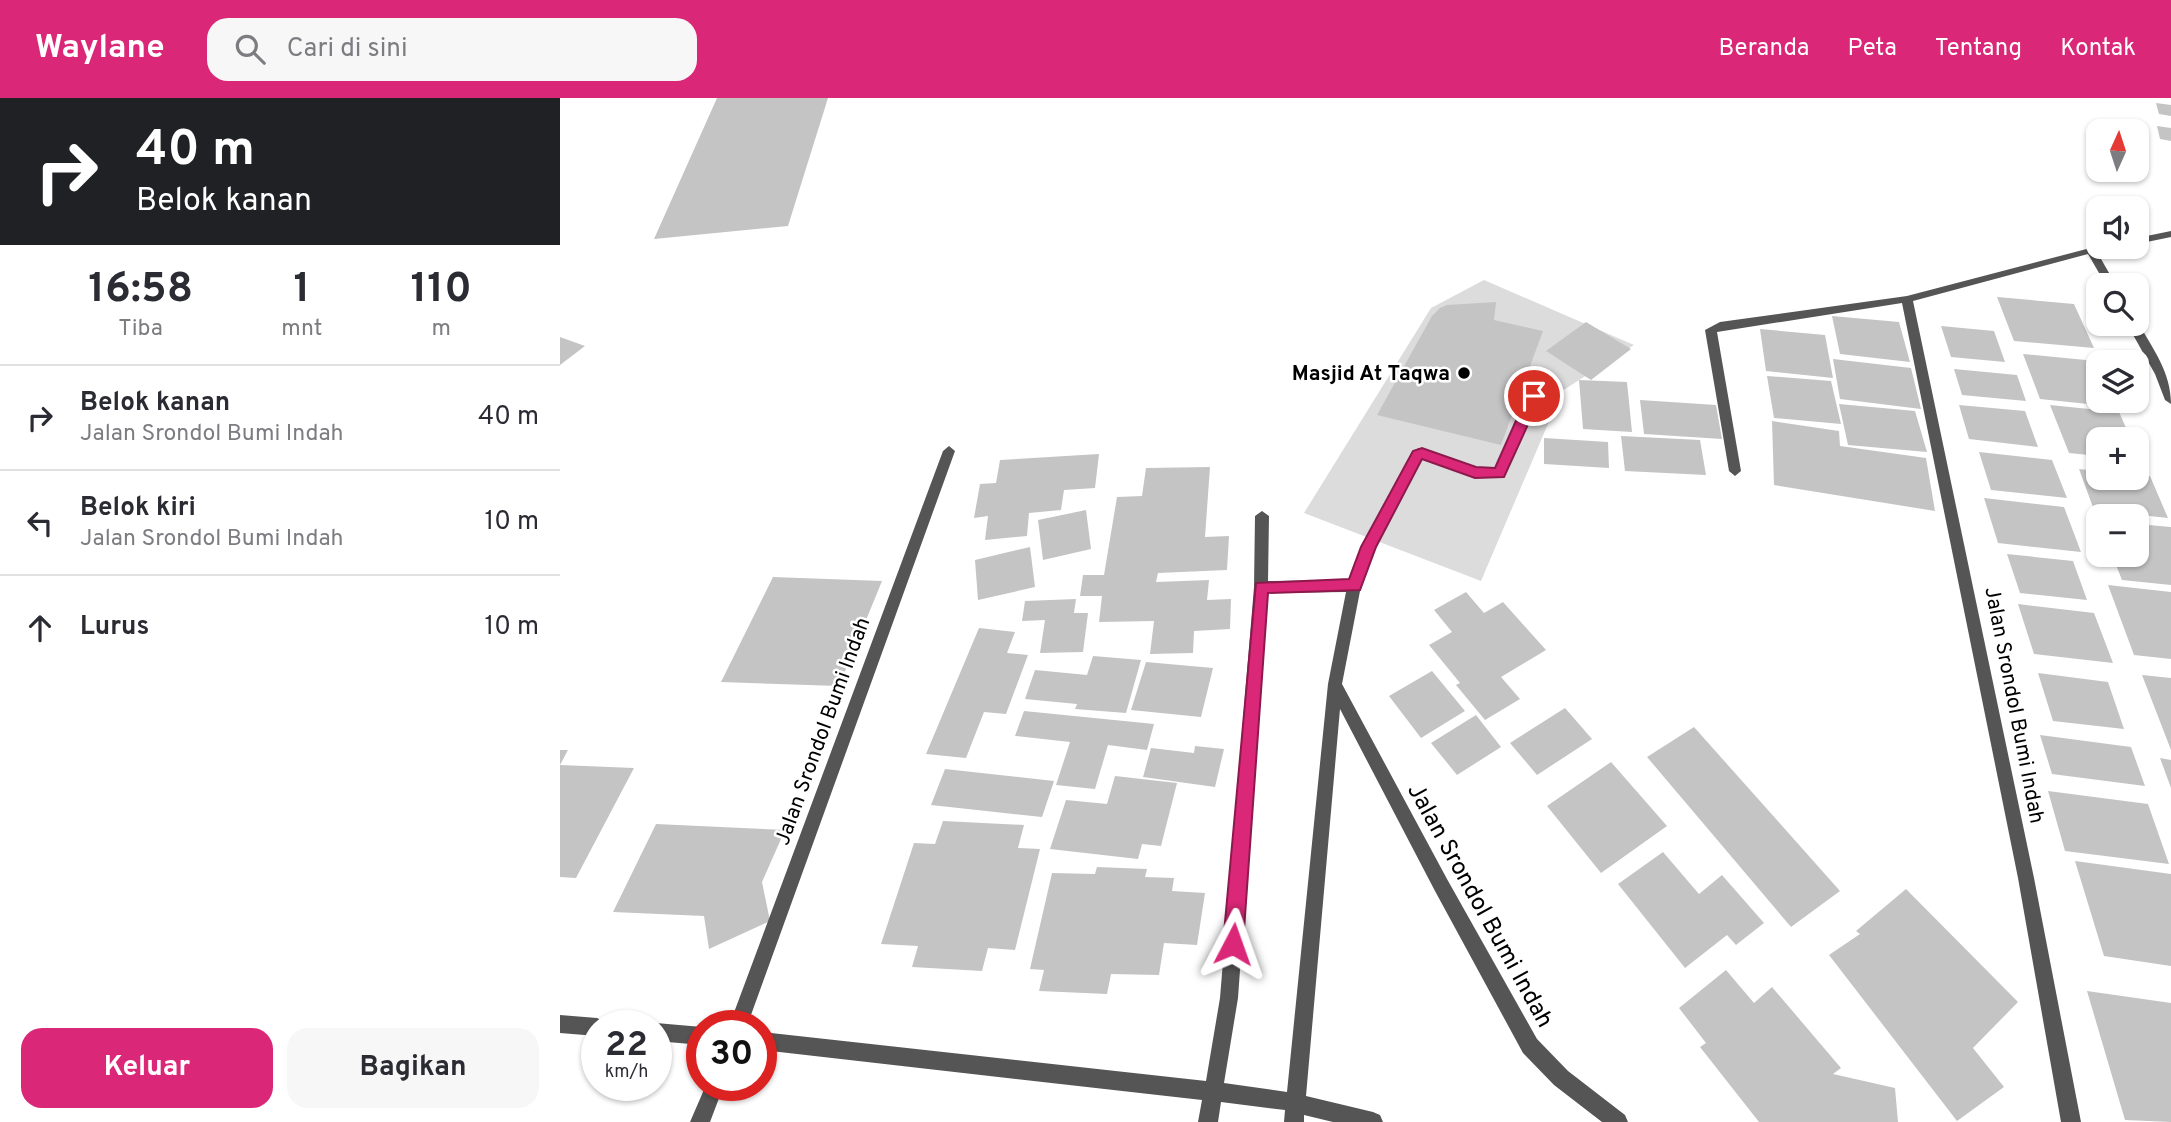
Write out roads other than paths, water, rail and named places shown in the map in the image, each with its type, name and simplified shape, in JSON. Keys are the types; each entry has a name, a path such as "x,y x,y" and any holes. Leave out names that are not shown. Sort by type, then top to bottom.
{"street":[{"path":"2149,239 2171,234"},
{"path":"1735,471 1711,330 1720,326 1907,299 2086,251"},
{"name":"Jalan Srondol Bumi Indah","path":"1907,299 2024,864 2071,1122"},
{"path":"2141,336 2166,374 2171,400"},
{"path":"1294,1122 1335,684 1348,585 1419,453 1475,473 1499,473 1534,396"},
{"name":"Jalan Srondol Bumi Indah","path":"744,1010 949,452"},
{"path":"1208,1122 1220,1092 1266,587 1262,516"},
{"path":"1266,587 1348,585"},
{"name":"Jalan Srondol Bumi Indah","path":"1335,684 1530,1046 1561,1078 1618,1122"},
{"path":"560,1024 581,1026"},
{"path":"777,1043 1274,1098 1373,1122"},
{"path":"700,1122 709,1101"}],"place":[{"name":"Masjid At Taqwa","path":"1464,373"}]}
